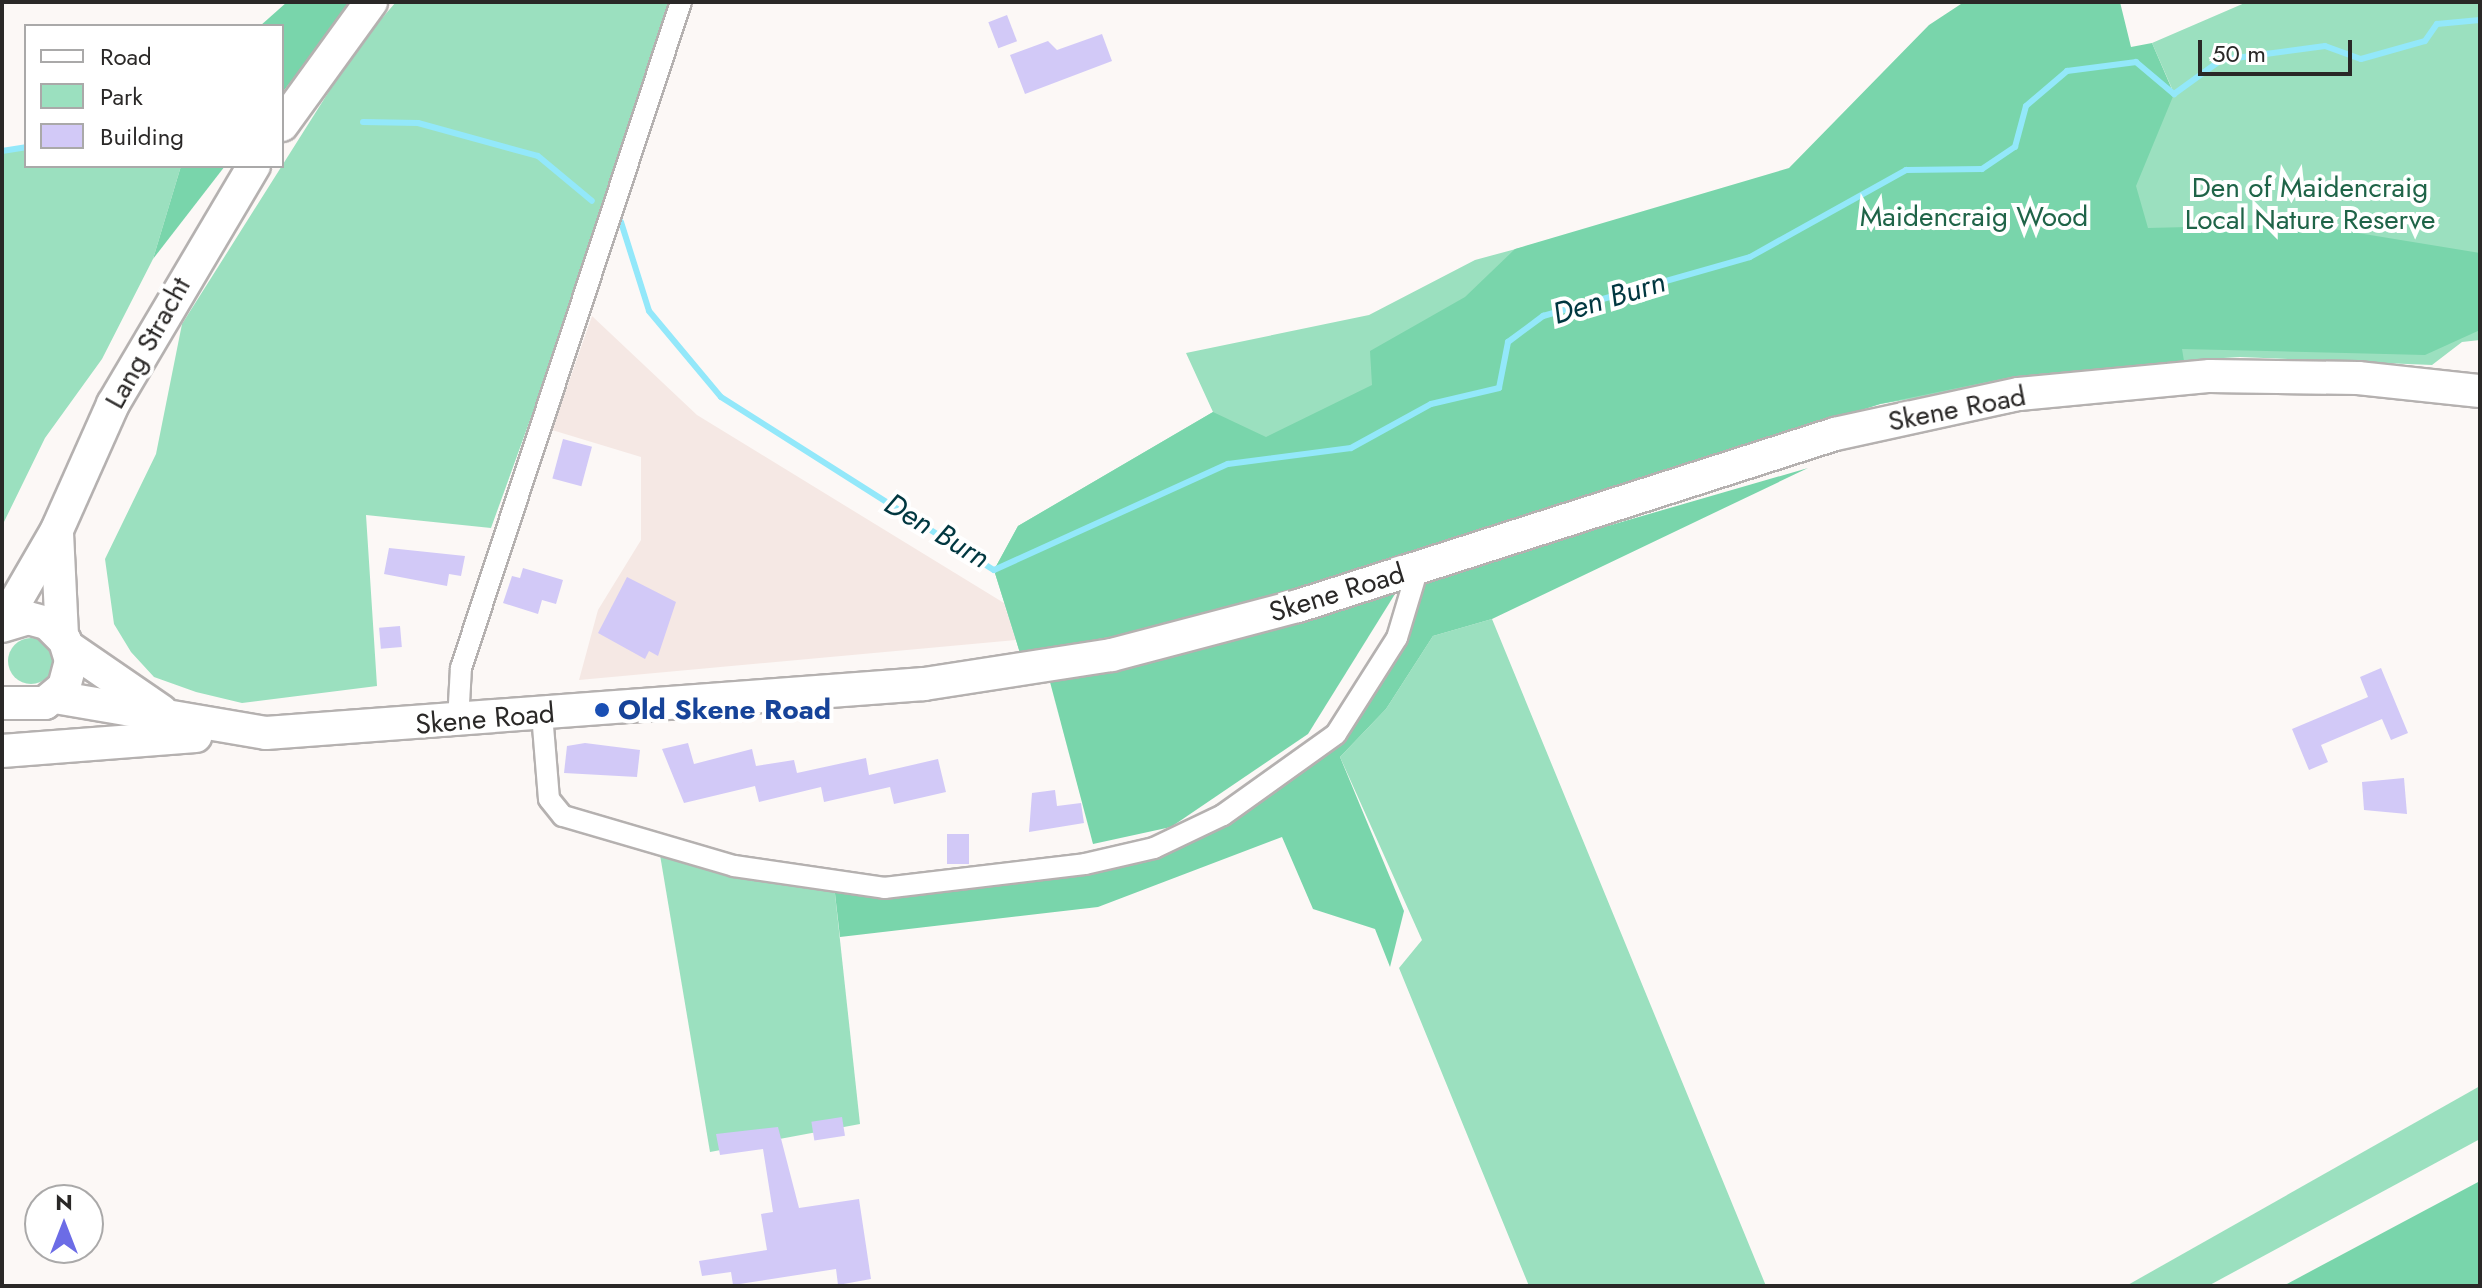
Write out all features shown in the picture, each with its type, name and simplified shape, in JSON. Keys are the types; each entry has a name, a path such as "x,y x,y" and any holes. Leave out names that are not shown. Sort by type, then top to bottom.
{"main road":[{"path":"284,122 371,2"},
{"name":"Lang Stracht","path":"2,625 57,530 113,404 253,168"},
{"name":"Skene Road","path":"55,697 266,733 924,684 1112,655 1418,568 1835,434 2019,394 2210,376 2358,378 2480,391"},
{"name":"Lang Stracht","path":"55,697 70,675 57,530"},
{"name":"Skene Road","path":"2,625 38,620 176,719"},
{"path":"5,702 34,707 55,697"},
{"path":"2,751 266,733"}],"street":[{"path":"458,721 461,668 681,2"},
{"path":"542,714 549,799 563,816 734,866 884,888 1085,864 1154,848 1223,815 1336,734 1397,638 1418,568"}],"shaded area":[{"path":"592,316 697,415 1004,603 1016,640 579,680 598,610 641,540 641,457 552,430"}],"green space":[{"path":"287,2 353,2 284,90 284,24 262,24"},
{"path":"396,2 681,2 491,528 366,515 377,686 242,703 196,692 154,677 131,652 114,624 105,559 156,454 182,324 281,168 284,168 284,163 357,47"},
{"name":"Maidencraig Wood","path":"1964,2 2120,2 2131,47 2152,43 2174,94 2136,186 2148,228 2303,224 2480,253 2480,330 2425,355 2182,349 2184,361 2016,376 1880,404 1374,566 1137,632 1020,653 994,570 1018,526 1213,412 1266,437 1372,385 1370,351 1465,297 1515,249 1789,168 1929,25"},
{"name":"Maidencraig Wood","path":"2247,2 2480,2 2480,340 2462,342 2432,365 2240,357 2125,364 1880,404 1374,566 1137,632 1020,653 994,570 1018,526 1213,412 1186,353 1369,315 1475,260 1593,228 2173,91 2152,43"},
{"path":"24,147 24,168 180,168 153,259 102,359 45,438 2,526 2,151"},
{"path":"180,168 223,168 153,259"},
{"path":"1808,468 1492,619 1433,636 1386,709 1340,757 1404,911 1390,967 1375,929 1313,909 1282,837 1098,907 840,937 834,885 1154,848 1331,738 1397,638 1414,582"},
{"path":"1395,594 1308,734 1171,827 1093,844 1050,682"},
{"path":"1492,619 1766,1286 1529,1286 1399,968 1422,940 1340,757 1386,709 1433,636"},
{"path":"31,638 47,645 54,661 47,677 31,684 15,677 8,661 15,645"},
{"path":"658,843 834,885 860,1124 710,1152"},
{"path":"2480,1086 2480,1139 2208,1286 2126,1286"},
{"path":"2480,1181 2480,1286 2283,1286"}],"building":[{"path":"1007,15 1017,41 998,48 988,22"},
{"path":"1102,34 1112,61 1025,94 1010,55 1048,41 1057,50"},
{"path":"563,439 592,447 581,486 552,479"},
{"path":"389,548 465,556 461,576 449,574 447,586 384,574"},
{"path":"523,568 563,580 556,604 542,600 538,614 503,603 512,576 520,578"},
{"path":"627,577 676,602 658,656 649,651 645,659 598,633"},
{"path":"400,626 402,647 381,649 379,628"},
{"path":"2381,668 2408,733 2391,740 2382,719 2321,745 2328,762 2309,770 2292,729 2368,697 2360,677"},
{"path":"585,743 640,750 637,777 564,773 567,746"},
{"path":"688,743 694,764 752,749 756,766 794,760 797,773 866,758 869,775 938,759 946,792 894,804 890,787 824,802 821,787 759,802 755,786 684,803 662,749"},
{"path":"2404,778 2407,814 2364,810 2362,782"},
{"path":"1055,790 1057,806 1081,803 1084,823 1029,832 1032,793"},
{"path":"947,834 969,834 969,864 947,864"},
{"path":"842,1117 845,1136 814,1141 811,1122"},
{"path":"778,1127 799,1208 859,1199 871,1279 838,1285 836,1269 733,1285 731,1272 702,1276 699,1261 767,1250 761,1214 773,1212 763,1149 720,1155 716,1134"}],"waterway":[{"name":"Den Burn","path":"621,222 649,311 721,397 994,570 1228,464 1351,448 1431,404 1499,388 1508,342 1543,316 1750,257 1906,170 1982,169 2015,147 2026,106 2067,71 2136,62 2174,94 2221,60 2325,46 2361,59 2425,41 2437,24 2480,20"},
{"name":"Den Burn","path":"363,122 418,123 538,156 592,201"},
{"name":"Den Burn","path":"2,151 24,147"}],"place":[{"name":"Old Skene Road","path":"602,710"}],"park label":[{"name":"Den of Maidencraig Local Nature Reserve","path":"2310,204"}]}
